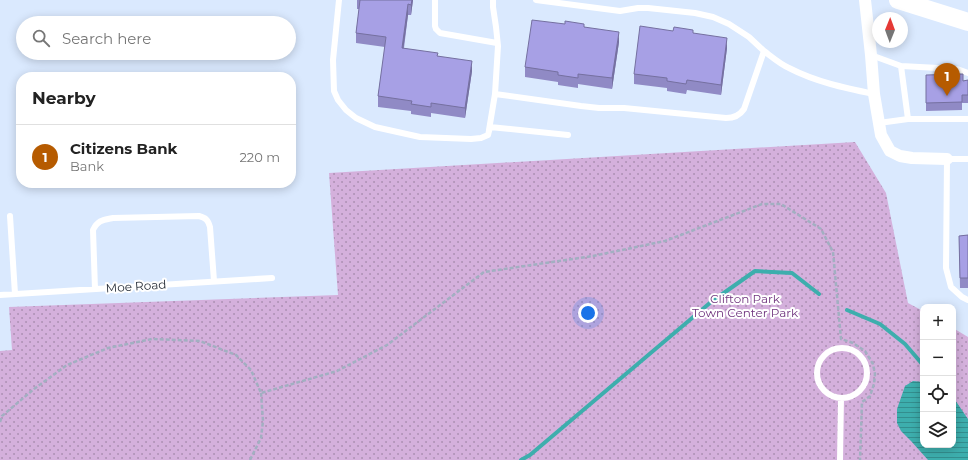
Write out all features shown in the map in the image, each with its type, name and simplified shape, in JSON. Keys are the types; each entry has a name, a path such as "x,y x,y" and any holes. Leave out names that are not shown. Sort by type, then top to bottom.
{"main road":[{"path":"907,2 968,22"}],"street":[{"path":"865,0 874,94 881,135 890,151 900,156 912,158 947,159"}],"lane":[{"path":"338,0 333,60 334,91 338,100 346,110 356,118 375,127 420,137 451,139 481,138 488,135 495,94 497,43 493,0"},
{"path":"435,0 435,26 436,30 440,33 497,43"},
{"path":"536,0 620,12 638,8 648,8 695,13 713,17 729,24 749,37 764,51 789,68 812,79 838,87 874,94"},
{"path":"495,94 599,108 624,108 732,118 742,113 744,109 764,51"},
{"path":"871,56 901,66 957,69 968,73"},
{"path":"901,66 908,119"},
{"path":"879,123 908,119 968,119"},
{"path":"490,127 568,135"},
{"path":"968,159 947,159 946,268 951,286 962,297 968,300"},
{"path":"10,216 15,294"},
{"path":"95,289 93,230 96,224 102,220 112,218 203,217 208,221 210,227 214,281"},
{"name":"Moe Road","path":"0,295 272,278"},
{"path":"843,348 852,350 860,355 865,362 867,370 863,387 857,393 841,398 826,392 818,379 818,371 819,364 823,357 829,352 843,348"},
{"path":"840,460 841,398"}],"path":[{"path":"261,393 337,371 387,345 484,272 593,256 665,241 762,204 781,204 821,229 833,252 841,339 853,343 865,350 873,364 875,374 874,384 870,396 862,402 860,460"},
{"path":"0,422 2,416 34,389 67,365 108,348 152,339 200,341 236,355 251,370 261,393 263,421 261,438 250,460"}],"green space":[{"name":"Clifton Park Town Center Park","path":"855,142 886,193 908,303 920,309 920,448 956,448 956,330 968,337 968,460 0,460 0,351 12,350 9,307 338,295 329,173"}],"shaded area":[{"path":"913,381 920,382 920,448 956,448 956,401 968,419 968,460 928,460 901,431 897,423 897,409 905,386"}],"building":[{"path":"360,0 412,0 411,5 408,4 402,48 438,53 437,56 472,61 465,108 431,103 431,107 411,104 412,101 378,96 386,37 356,33"},
{"path":"532,20 565,24 565,21 584,24 584,27 619,32 612,78 578,74 578,78 558,75 558,72 525,67"},
{"path":"640,26 673,31 674,27 693,30 693,33 727,38 721,85 687,80 686,84 667,81 667,78 634,74"},
{"path":"963,74 963,81 968,80 968,95 962,95 962,102 926,103 926,75"},
{"path":"968,235 968,278 960,278 959,236"}],"waterway":[{"path":"521,460 530,455 711,302 755,271 792,273 819,294"},
{"path":"847,310 880,324 905,344 920,362"}],"place":[{"name":"Citizens Bank","path":"947,96"}]}
